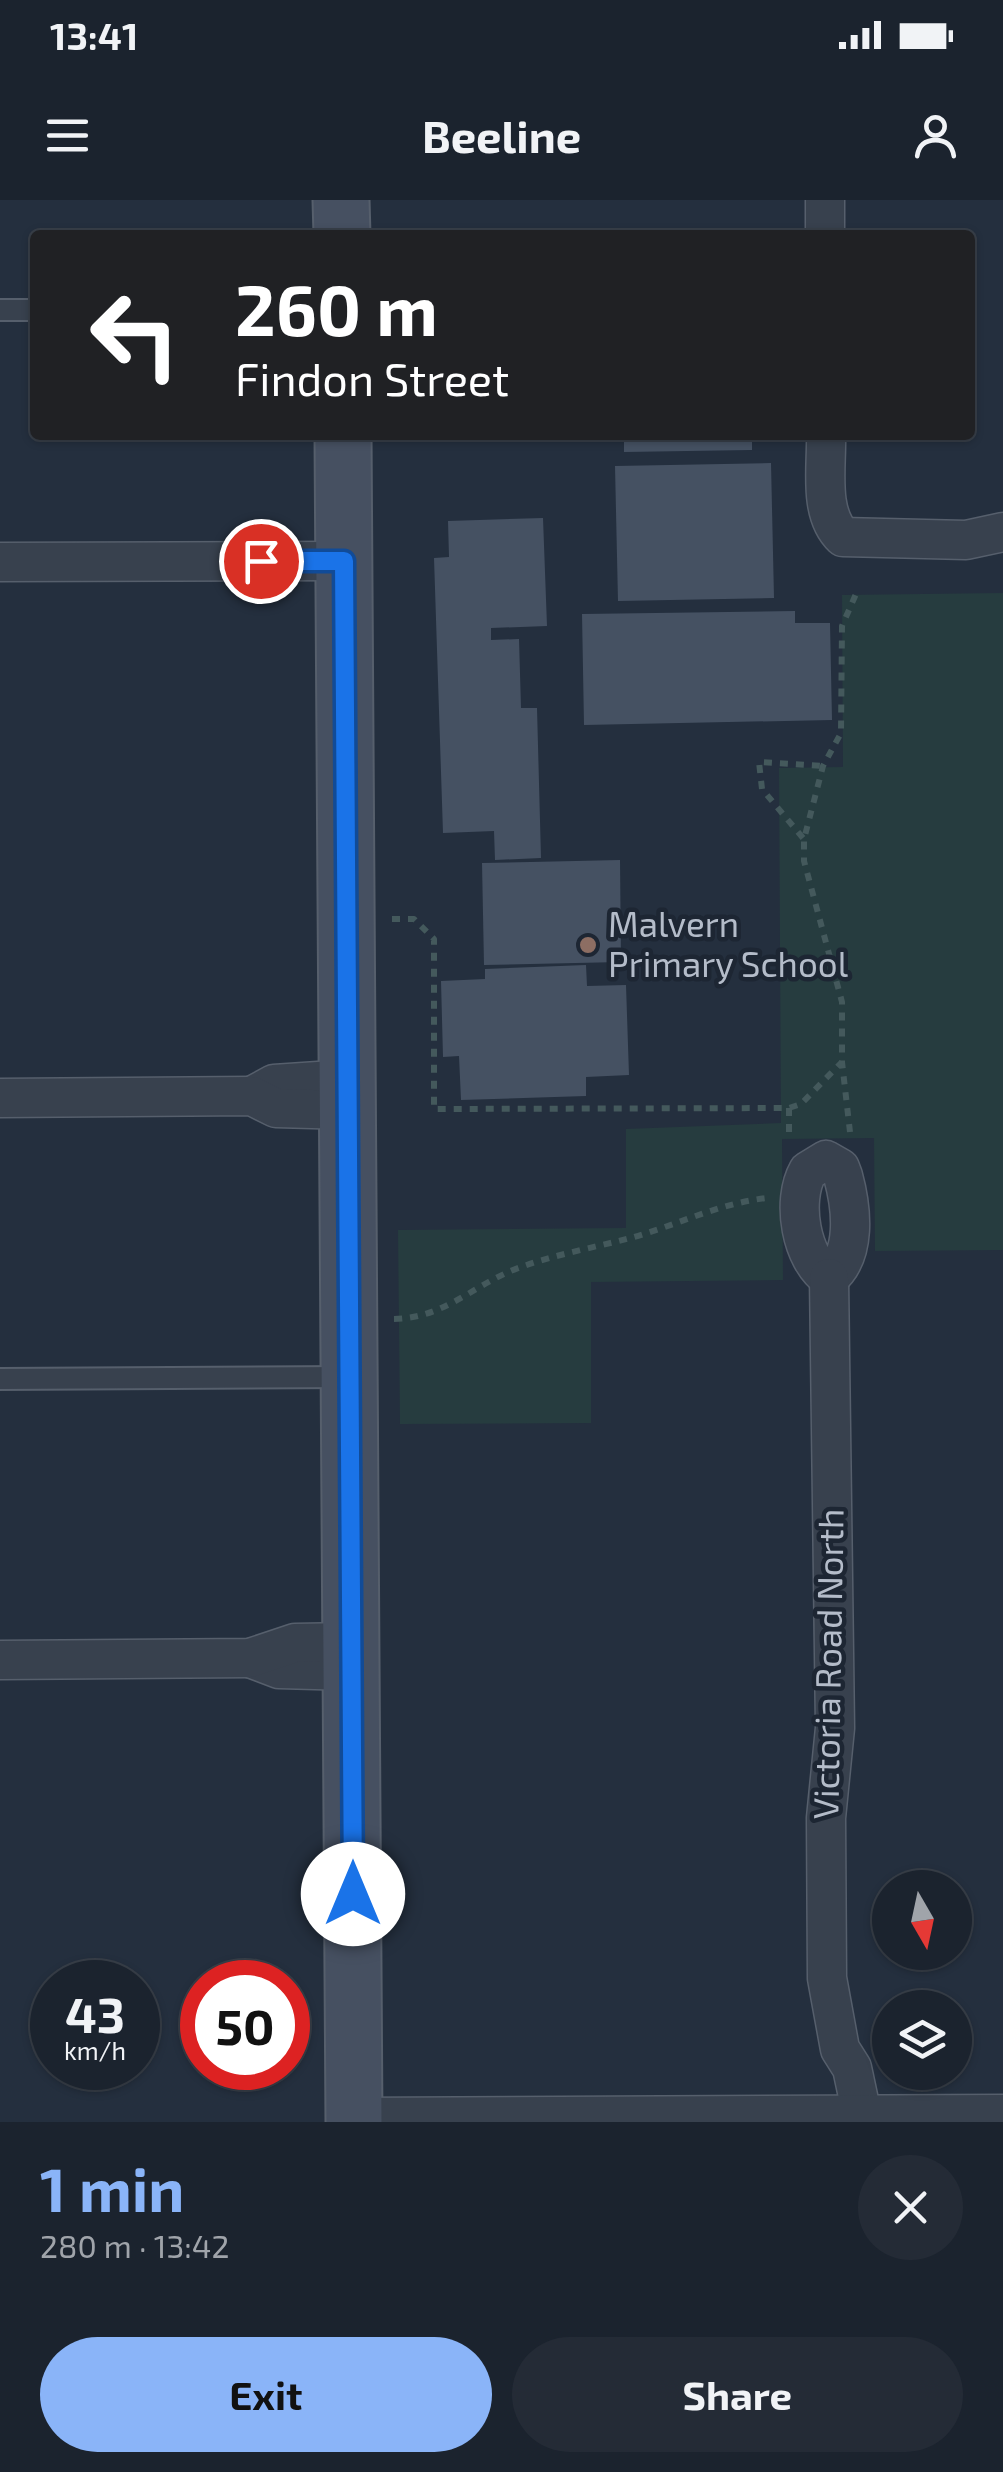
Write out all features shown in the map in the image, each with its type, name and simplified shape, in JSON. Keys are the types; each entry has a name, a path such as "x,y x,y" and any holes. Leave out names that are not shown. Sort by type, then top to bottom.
{"main road":[{"path":"341,200 342,230"},
{"path":"343,440 354,2119"}],"street":[{"path":"825,200 825,230"},
{"path":"826,440 830,520 843,538 966,540 1003,532"},
{"path":"0,562 344,561"},
{"path":"0,1098 252,1096 274,1084 348,1095"},
{"name":"Victoria Road North","path":"829,1278 836,1728 826,1818 827,1978 840,2049 852,2068 862,2115"},
{"path":"0,1660 250,1658 295,1642 352,1656"},
{"name":"Victoria Road North","path":"820,2116 840,2049"},
{"path":"354,2119 1003,2114"}],"lane":[{"path":"0,310 30,310"},
{"path":"0,1379 350,1376"}],"path":[{"path":"850,1132 842,1062 842,1002 804,861 804,840 824,766 841,734 842,626 856,594"},
{"path":"804,840 762,789 759,762 824,766"},
{"path":"392,919 414,919 434,938 434,1109 789,1108 801,1104 842,1062"},
{"path":"789,1108 790,1132"},
{"path":"394,1319 420,1318 450,1307 519,1267 760,1199"}],"green space":[{"path":"1003,593 1003,1250 875,1251 874,1138 782,1139 783,1280 591,1282 591,1423 400,1424 398,1230 626,1228 626,1129 781,1123 779,768 843,767 842,595"}],"building":[{"path":"624,440 752,440 752,450 624,452"},
{"path":"771,463 774,598 618,601 615,466"},
{"path":"543,518 547,626 491,628 491,640 519,639 521,708 537,708 541,858 495,860 494,831 443,833 434,558 449,557 448,521"},
{"path":"795,611 795,623 830,623 832,720 584,725 582,614"},
{"path":"620,860 621,962 484,965 482,863"},
{"path":"586,965 587,986 626,985 629,1075 586,1077 586,1096 461,1100 459,1056 443,1057 441,981 485,979 485,969"}],"place":[{"name":"Malvern Primary School","path":"588,945"}],"route":[{"path":"261,561 344,561 353,1894"}]}
